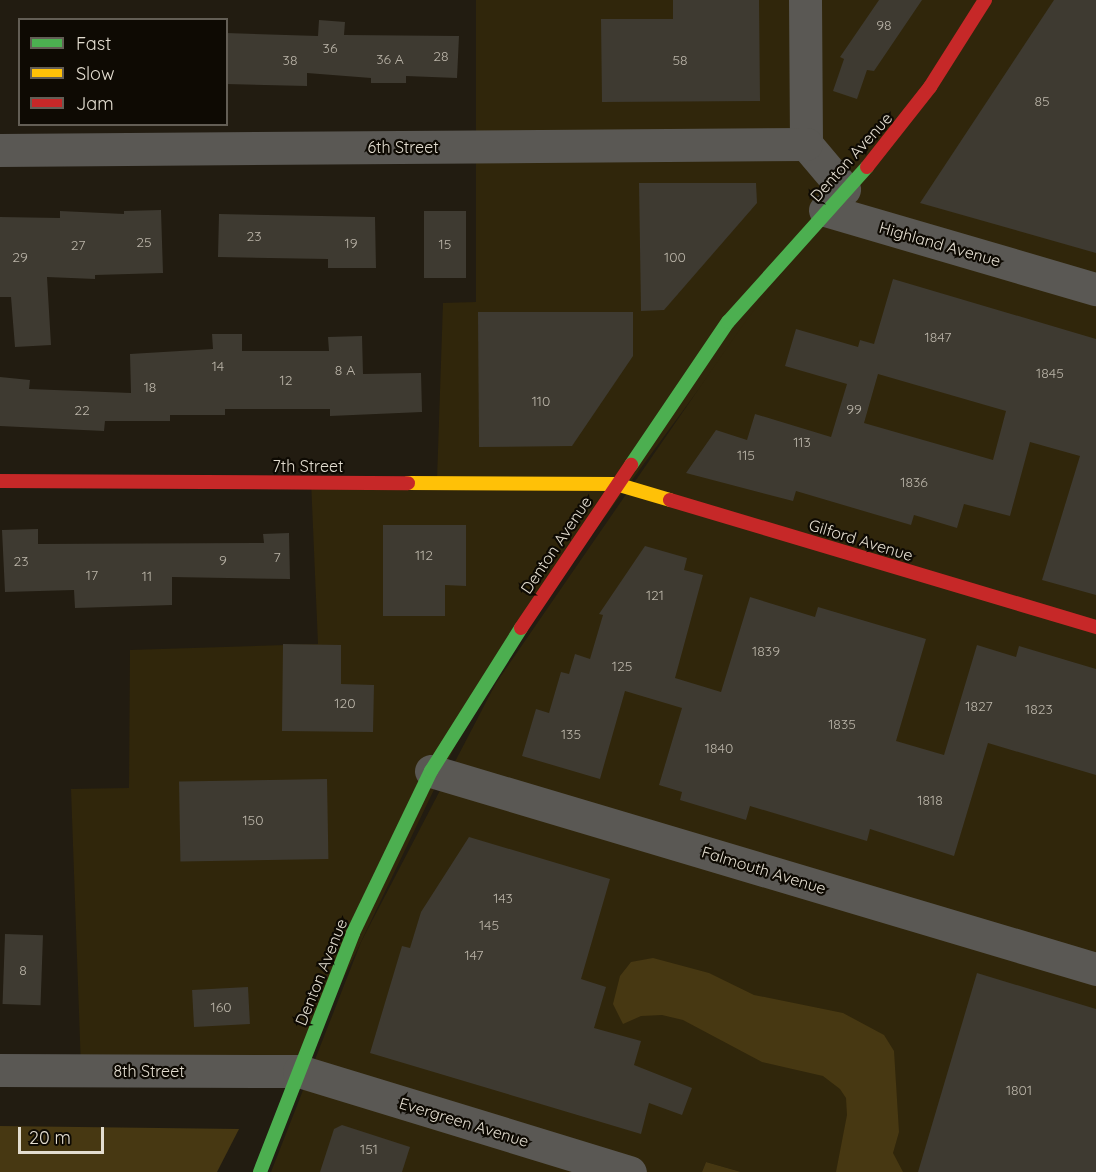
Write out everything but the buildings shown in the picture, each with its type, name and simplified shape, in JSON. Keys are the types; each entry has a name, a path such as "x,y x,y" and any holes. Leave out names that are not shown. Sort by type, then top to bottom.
{"main road":[{"name":"Denton Avenue","path":"260,1172 353,933 431,771 490,673 728,322 834,200 889,142 930,87 985,0"},
{"name":"7th Street","path":"0,481 616,484"},
{"name":"Gilford Avenue","path":"616,484 1096,627"}],"street":[{"path":"805,0 806,144 834,200"},
{"name":"6th Street","path":"0,150 806,144"},
{"name":"Highland Avenue","path":"834,200 1055,277 1096,289"},
{"name":"Falmouth Avenue","path":"431,771 1096,969"},
{"name":"8th Street","path":"0,1070 299,1071"},
{"name":"Evergreen Avenue","path":"299,1071 630,1172"}],"shaded area":[{"path":"476,0 985,0 490,673 299,1071 81,1068 71,789 129,788 130,650 318,644 311,480 437,480 443,303 476,302"},
{"path":"986,0 1096,0 1096,1172 741,1172 706,1162 702,1172 271,1172 361,942 496,683 740,329"},
{"path":"653,958 709,973 754,995 843,1013 884,1035 894,1051 899,1132 893,1153 903,1172 836,1172 847,1115 846,1098 840,1089 823,1076 762,1062 683,1020 662,1015 641,1016 623,1024 613,1004 620,976 631,962"},
{"path":"0,1126 239,1129 217,1172 0,1172"},
{"path":"706,1162 741,1172 702,1172"}],"traffic: fast":[{"path":"631,465 728,322 867,167"},
{"path":"260,1172 353,933 431,771 521,628"}],"traffic: slow":[{"path":"408,483 616,484 670,500"}],"traffic: jam":[{"path":"867,167 930,87 985,0"},
{"path":"521,628 631,465"},
{"path":"0,481 408,483"},
{"path":"670,500 1096,627"}]}
